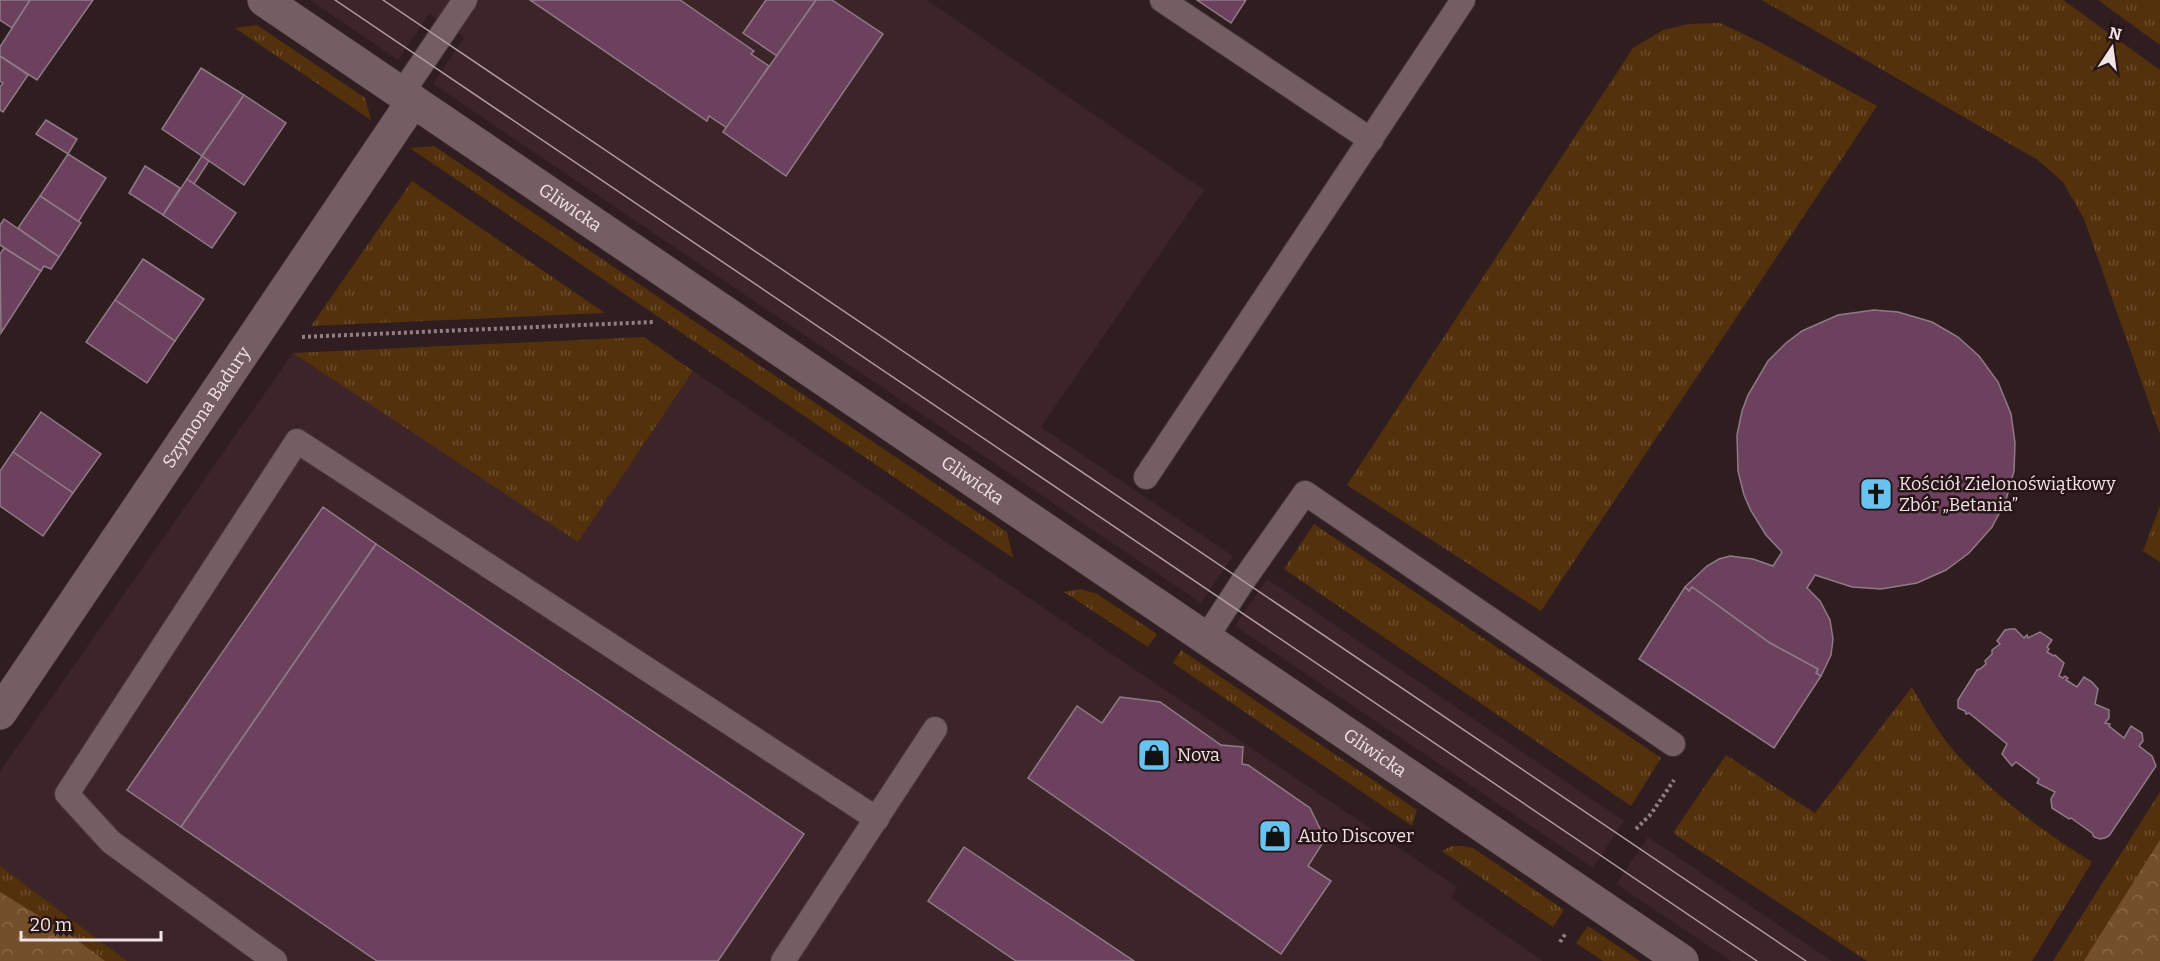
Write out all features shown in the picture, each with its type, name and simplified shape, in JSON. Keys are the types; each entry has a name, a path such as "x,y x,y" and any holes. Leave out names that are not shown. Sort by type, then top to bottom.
{"street":[{"name":"Gliwicka","path":"264,0 1682,961"},
{"name":"Szymona Badury","path":"0,713 254,340 407,97"}],"lane":[{"path":"407,97 465,0"},
{"path":"1162,0 1371,140"},
{"path":"1146,477 1463,0"},
{"path":"275,961 111,842 67,794 297,441 877,819"},
{"path":"1206,638 1305,493 1673,744"},
{"path":"783,961 935,729"}],"path":[{"path":"254,340 653,322"}],"shaded area":[{"path":"310,0 927,0 1204,190 1041,427 1233,556 1201,603 433,84 464,37 448,26 429,14 398,60"},
{"path":"293,353 578,541 693,371 1457,887 1451,898 1543,961 127,961 0,866 0,771"},
{"path":"1267,579 1624,821 1593,868 1235,626"},
{"path":"1648,837 1832,961 1731,961 1616,884"}],"green space":[{"path":"1762,0 2063,0 2160,70 2160,434 2084,219 2063,182 2038,160"},
{"path":"2098,0 2160,0 2160,45"},
{"path":"1720,23 1760,42 1877,106 1541,611 1347,485 1633,48 1663,30 1689,24"},
{"path":"257,25 365,98 371,120 235,28"},
{"path":"434,146 1007,532 1013,558 410,148"},
{"path":"412,181 605,313 311,326"},
{"path":"644,337 693,371 578,542 293,353"},
{"path":"2160,506 2160,562 2143,551"},
{"path":"1314,524 1661,758 1631,806 1284,569"},
{"path":"1081,589 1097,594 1157,634 1148,647 1064,592"},
{"path":"1181,650 1417,810 1412,826 1173,663"},
{"path":"1912,687 1943,736 1979,777 2026,816 2092,862 2032,961 1867,961 1673,833 1726,755 1815,813"},
{"path":"2160,792 2160,961 2053,961"},
{"path":"2160,840 2160,961 2084,961 2090,951"},
{"path":"1452,846 1473,848 1564,910 1553,927 1442,851"},
{"path":"0,866 127,961 0,961"},
{"path":"0,892 73,937 105,961 0,961"},
{"path":"1588,926 1640,961 1603,961 1576,943"}],"building":[{"path":"0,0 30,0 12,28 0,20"},
{"path":"30,0 93,0 37,80 0,56 0,47"},
{"path":"530,0 680,0 754,51 751,54 769,66 727,128 709,116 707,121"},
{"path":"766,0 816,0 777,56 743,33"},
{"path":"816,0 832,0 883,34 786,176 723,132"},
{"path":"1197,0 1246,0 1231,23"},
{"path":"0,56 28,75 3,112 0,110 0,87 3,83 0,81"},
{"path":"201,68 244,95 202,156 162,129"},
{"path":"244,95 286,123 244,185 202,156"},
{"path":"46,120 77,139 68,154 36,134"},
{"path":"68,154 106,178 78,222 40,196"},
{"path":"202,156 209,161 194,184 187,179"},
{"path":"145,166 180,188 163,215 129,193"},
{"path":"187,179 236,213 212,248 163,215"},
{"path":"40,196 81,223 59,257 18,228"},
{"path":"4,219 59,257 51,269 44,266 41,271 0,245 0,225"},
{"path":"4,248 41,271 1,333 0,254"},
{"path":"143,259 204,299 175,341 115,300"},
{"path":"115,300 175,341 147,383 86,342"},
{"name":"Kościół Zielonoświątkowy Zbór „Betania”","path":"1874,310 1898,312 1932,322 1958,337 1979,356 1998,382 2011,414 2015,443 2014,471 2006,500 1992,527 1969,553 1946,570 1917,583 1881,589 1852,587 1815,575 1807,588 1820,601 1830,620 1833,639 1831,655 1821,676 1816,673 1818,669 1770,643 1692,587 1689,591 1685,587 1707,566 1730,556 1753,559 1773,566 1782,552 1766,535 1751,511 1738,471 1737,435 1748,395 1768,361 1802,331 1838,315"},
{"path":"41,412 101,454 73,493 13,452"},
{"path":"13,452 73,493 43,536 0,506 0,471"},
{"path":"323,507 376,544 181,827 127,790"},
{"path":"376,544 804,834 718,961 377,961 181,827"},
{"path":"1685,587 1689,591 1692,587 1770,643 1818,669 1816,673 1821,676 1774,748 1639,659"},
{"path":"2015,629 2024,638 2040,632 2052,640 2047,647 2049,649 2047,652 2055,655 2064,663 2059,676 2063,678 2065,676 2068,678 2066,680 2077,687 2084,677 2092,682 2098,689 2095,704 2109,710 2109,718 2105,723 2110,724 2109,726 2124,738 2131,726 2142,733 2143,741 2139,746 2152,756 2156,766 2109,836 2105,838 2094,837 2092,833 2071,818 2069,819 2052,808 2051,799 2055,792 2037,783 2039,779 2016,762 2012,766 2002,754 2007,744 1969,713 1966,714 1958,708 1958,700 1977,670 1986,664 1985,661 1992,654 1992,650 2000,644 1997,641 2005,630"},
{"path":"1120,697 1160,702 1221,745 1243,747 1242,764 1248,765 1310,808 1325,839 1308,866 1331,881 1281,954 1028,778 1077,706 1102,723"},
{"path":"964,847 1134,961 1016,961 928,901"}],"tram line":[{"path":"335,0 1757,961"},
{"path":"383,0 1806,961"}],"place":[{"name":"Kościół Zielonoświątkowy Zbór „Betania”","path":"1876,494"},
{"name":"Nova","path":"1154,755"},
{"name":"Auto Discover","path":"1275,836"}]}
